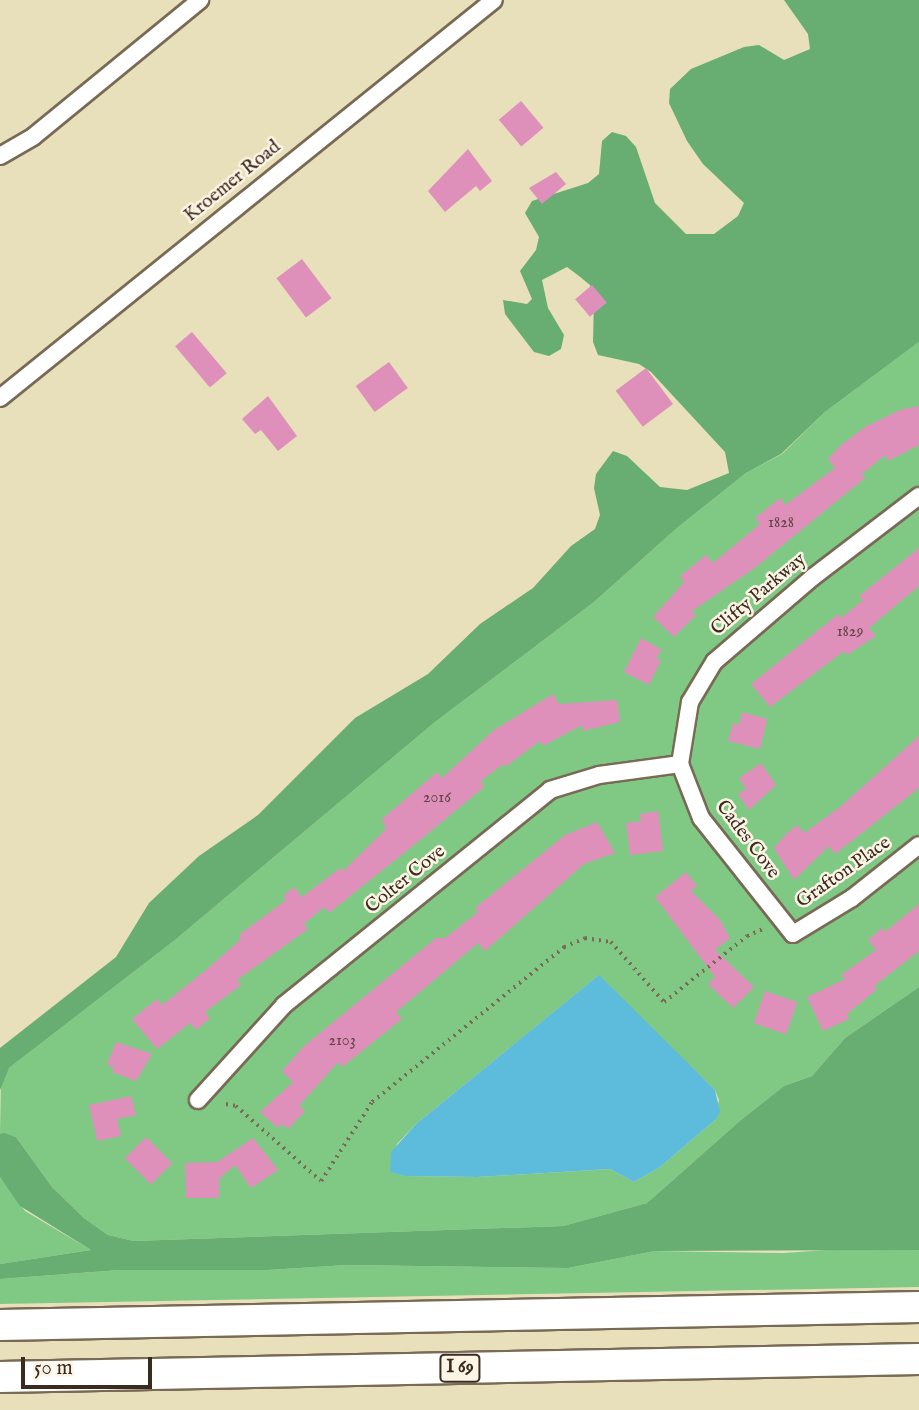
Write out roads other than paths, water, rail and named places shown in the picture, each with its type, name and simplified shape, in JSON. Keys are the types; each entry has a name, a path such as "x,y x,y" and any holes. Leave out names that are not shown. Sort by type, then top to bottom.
{"highway":[{"path":"0,1325 919,1307"},
{"name":"I 69","path":"0,1377 919,1359"}],"street":[{"path":"0,156 34,136 200,0"},
{"name":"Kroemer Road","path":"0,398 494,0"},
{"name":"Clifty Parkway","path":"680,764 690,702 714,662 821,570 919,496"},
{"name":"Cades Cove","path":"680,764 701,818 793,934"},
{"name":"Colter Cove","path":"198,1100 284,1005 550,790 579,779 680,764"},
{"name":"Grafton Place","path":"793,934 852,898 919,845"}],"water":[{"path":"599,975 715,1090 720,1112 715,1120 660,1167 634,1182 610,1169 477,1177 405,1176 390,1172 391,1152 416,1124"}]}
